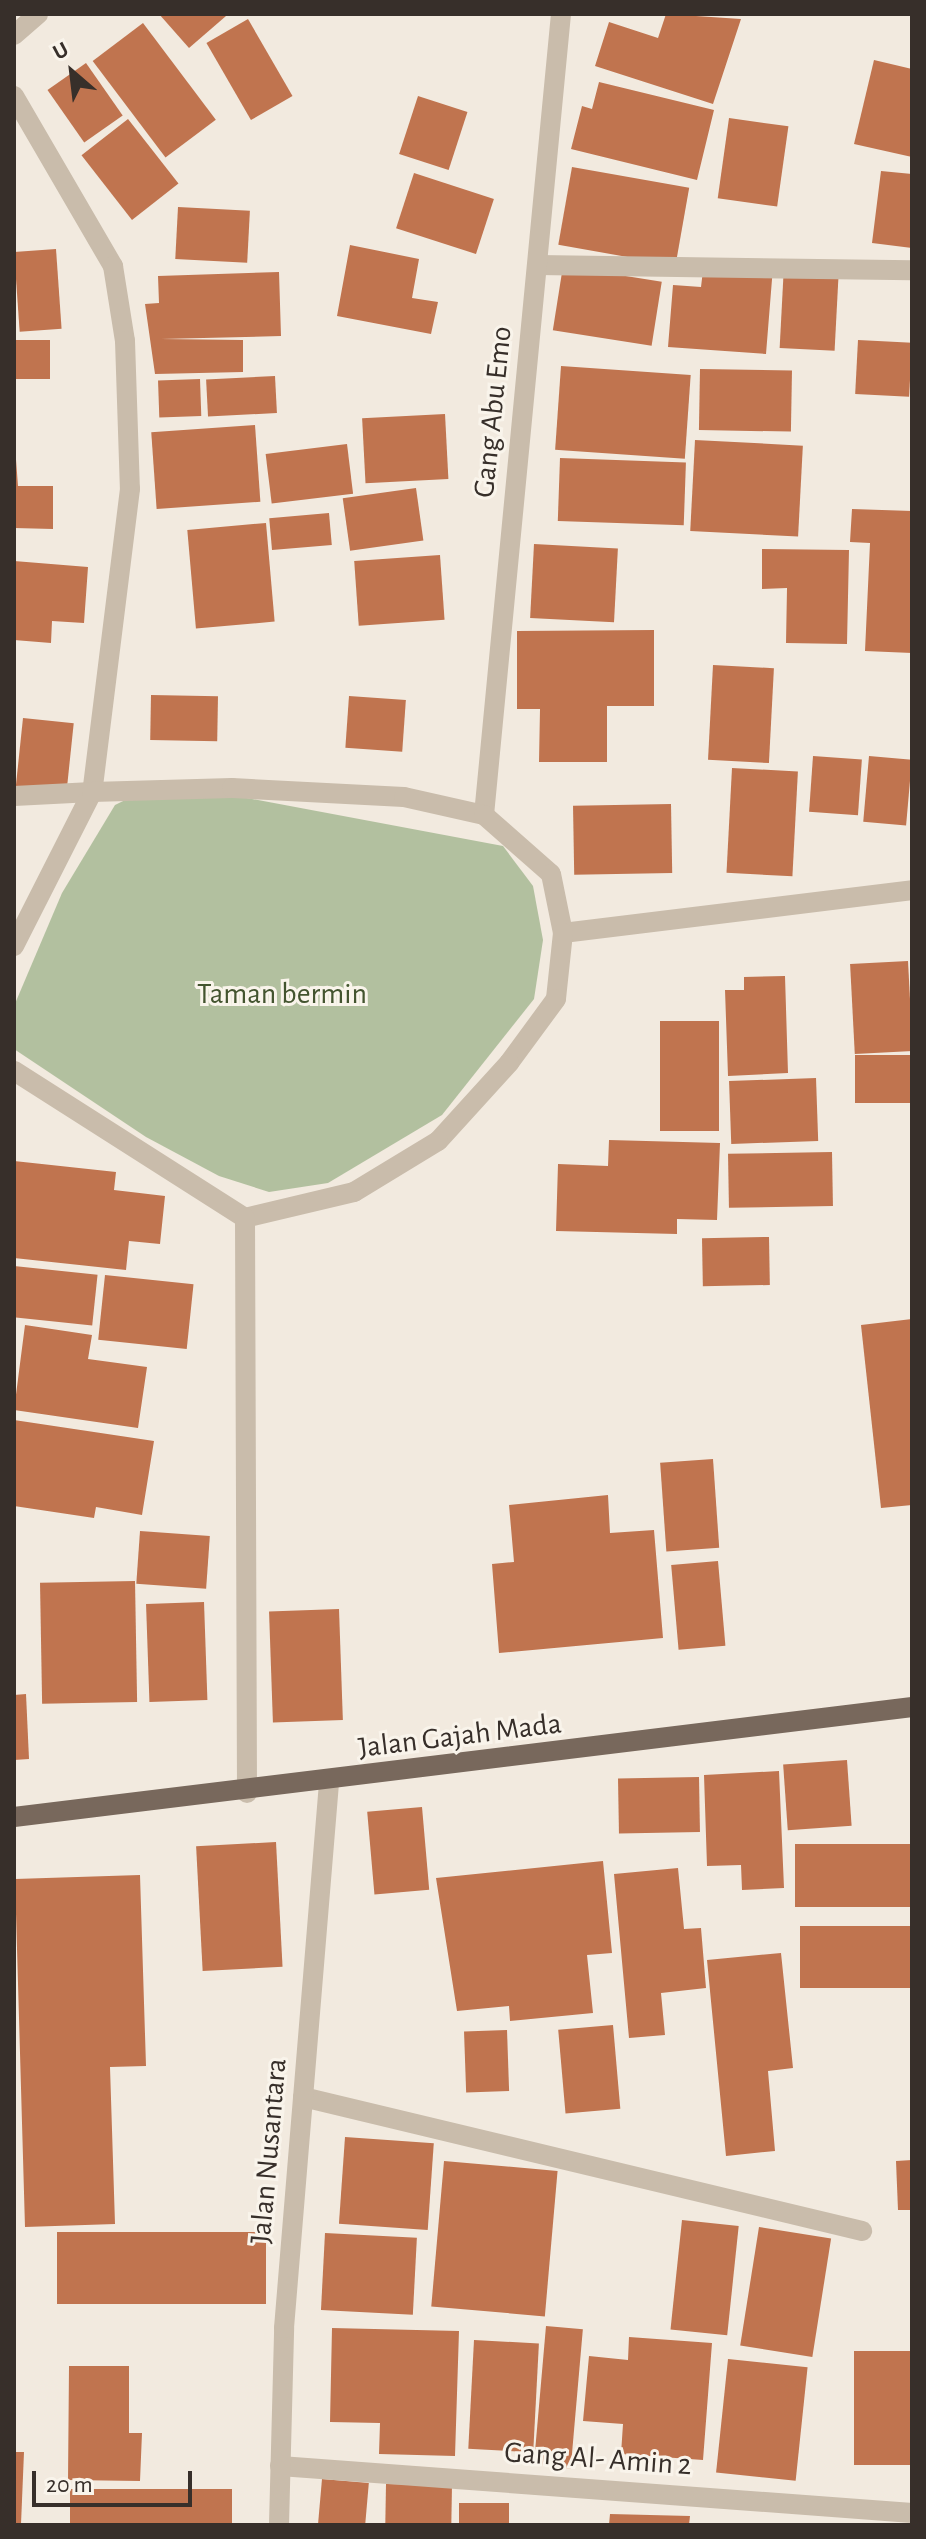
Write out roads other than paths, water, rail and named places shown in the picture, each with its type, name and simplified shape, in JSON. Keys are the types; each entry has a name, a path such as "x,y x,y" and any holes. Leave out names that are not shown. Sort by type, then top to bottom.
{"main road":[{"name":"Jalan Gajah Mada","path":"14,1817 329,1783 912,1707"}],"street":[{"path":"14,35 38,14"},
{"name":"Gang Abu Emo","path":"484,815 561,14"},
{"path":"14,96 97,230 113,266 125,341 130,489 92,792 14,946"},
{"path":"538,265 912,270"},
{"path":"14,796 232,788 404,797 484,815 551,874 563,933 556,999 438,1141 354,1192 245,1218 14,1071"},
{"path":"563,933 912,890"},
{"path":"245,1218 247,1793"},
{"name":"Jalan Nusantara","path":"279,2525 303,2097 329,1783"},
{"path":"303,2097 862,2231"},
{"name":"Gang Al- Amin 2","path":"280,2466 912,2513"}],"park label":[{"name":"Taman bermin","path":"282,994"}]}
